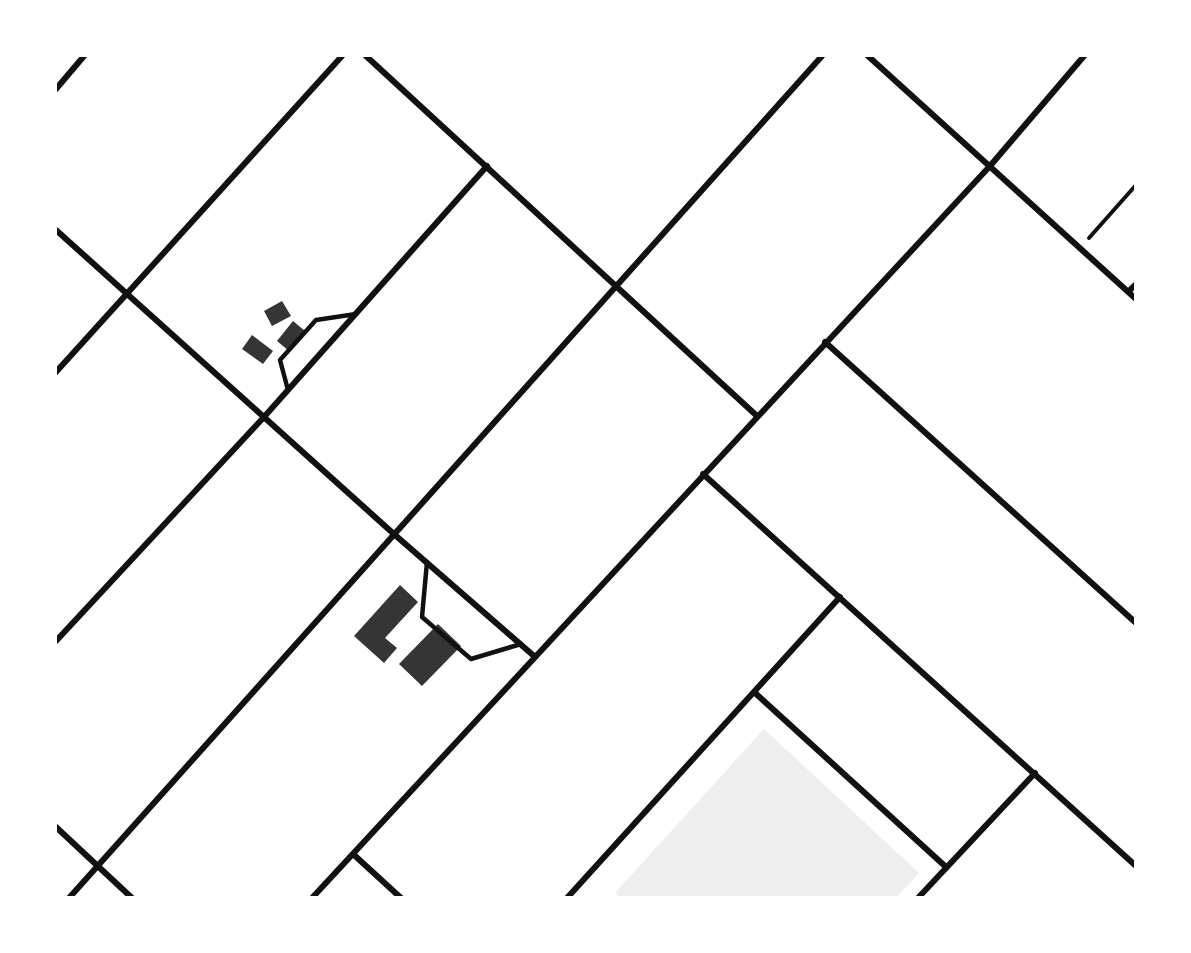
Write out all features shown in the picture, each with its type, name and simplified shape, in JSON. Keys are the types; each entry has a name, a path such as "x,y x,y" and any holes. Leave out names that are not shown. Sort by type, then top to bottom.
{"street":[{"path":"56,89 84,56"},
{"path":"56,372 342,56"},
{"path":"366,56 488,166 614,287 757,416"},
{"path":"69,897 227,718 395,536 614,287 822,56"},
{"path":"868,56 1136,299"},
{"path":"312,897 990,166 1084,56"},
{"path":"56,641 264,417 488,166"},
{"path":"56,230 395,536 534,656"},
{"path":"1128,292 1136,284"},
{"path":"825,342 1136,623"},
{"path":"703,474 1136,866"},
{"path":"570,897 840,597"},
{"path":"754,692 946,867"},
{"path":"918,897 1035,773"},
{"path":"56,827 132,897"},
{"path":"353,854 401,897"}],"lane":[{"path":"288,390 280,360 316,320 356,314"},
{"path":"427,562 422,617 471,659 521,644"}],"path":[{"path":"1080,248 1136,185"}],"shaded area":[{"path":"764,729 919,873 897,897 620,897 615,893"}],"building":[{"path":"282,301 291,316 272,326 264,311"},
{"path":"293,321 305,331 289,351 277,341"},
{"path":"252,335 273,351 263,364 242,349"},
{"path":"400,585 418,602 385,638 397,648 384,663 354,636"},
{"path":"438,624 461,646 422,686 399,664"}]}
